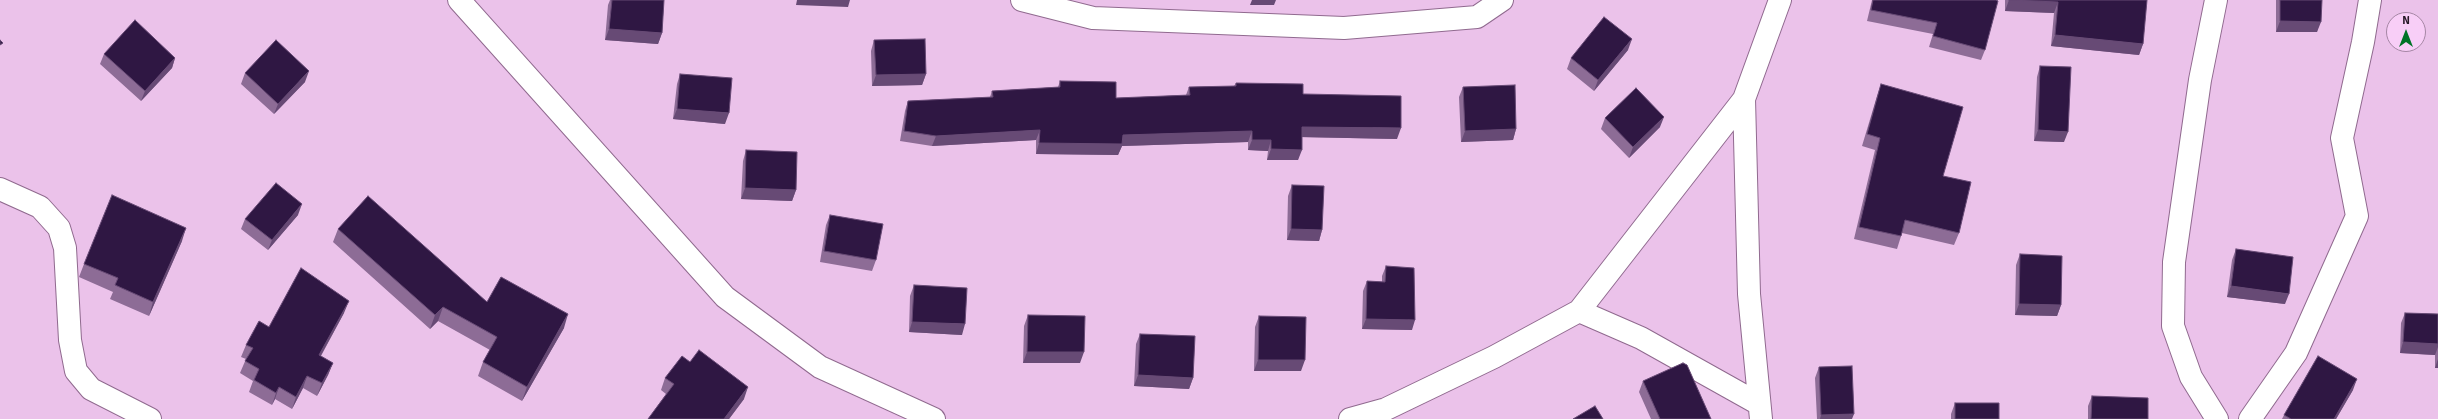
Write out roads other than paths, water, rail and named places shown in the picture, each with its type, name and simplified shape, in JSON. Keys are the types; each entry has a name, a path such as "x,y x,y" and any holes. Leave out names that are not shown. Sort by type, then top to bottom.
{"street":[{"path":"459,0 725,296 820,366 934,419"},
{"path":"1022,0 1093,18 1344,28 1477,17 1502,0"},
{"path":"1350,419 1393,405 1494,357 1579,311 1744,99 1780,0"},
{"path":"2216,0 2200,80 2174,262 2173,326 2191,377 2217,419"},
{"path":"2250,419 2296,353 2357,216 2342,138 2363,42 2370,0"},
{"path":"1744,99 1749,286 1760,412"},
{"path":"0,189 40,207 59,228 65,248 70,340 76,371 91,389 150,419"},
{"path":"1579,311 1641,338 1760,412"}]}
